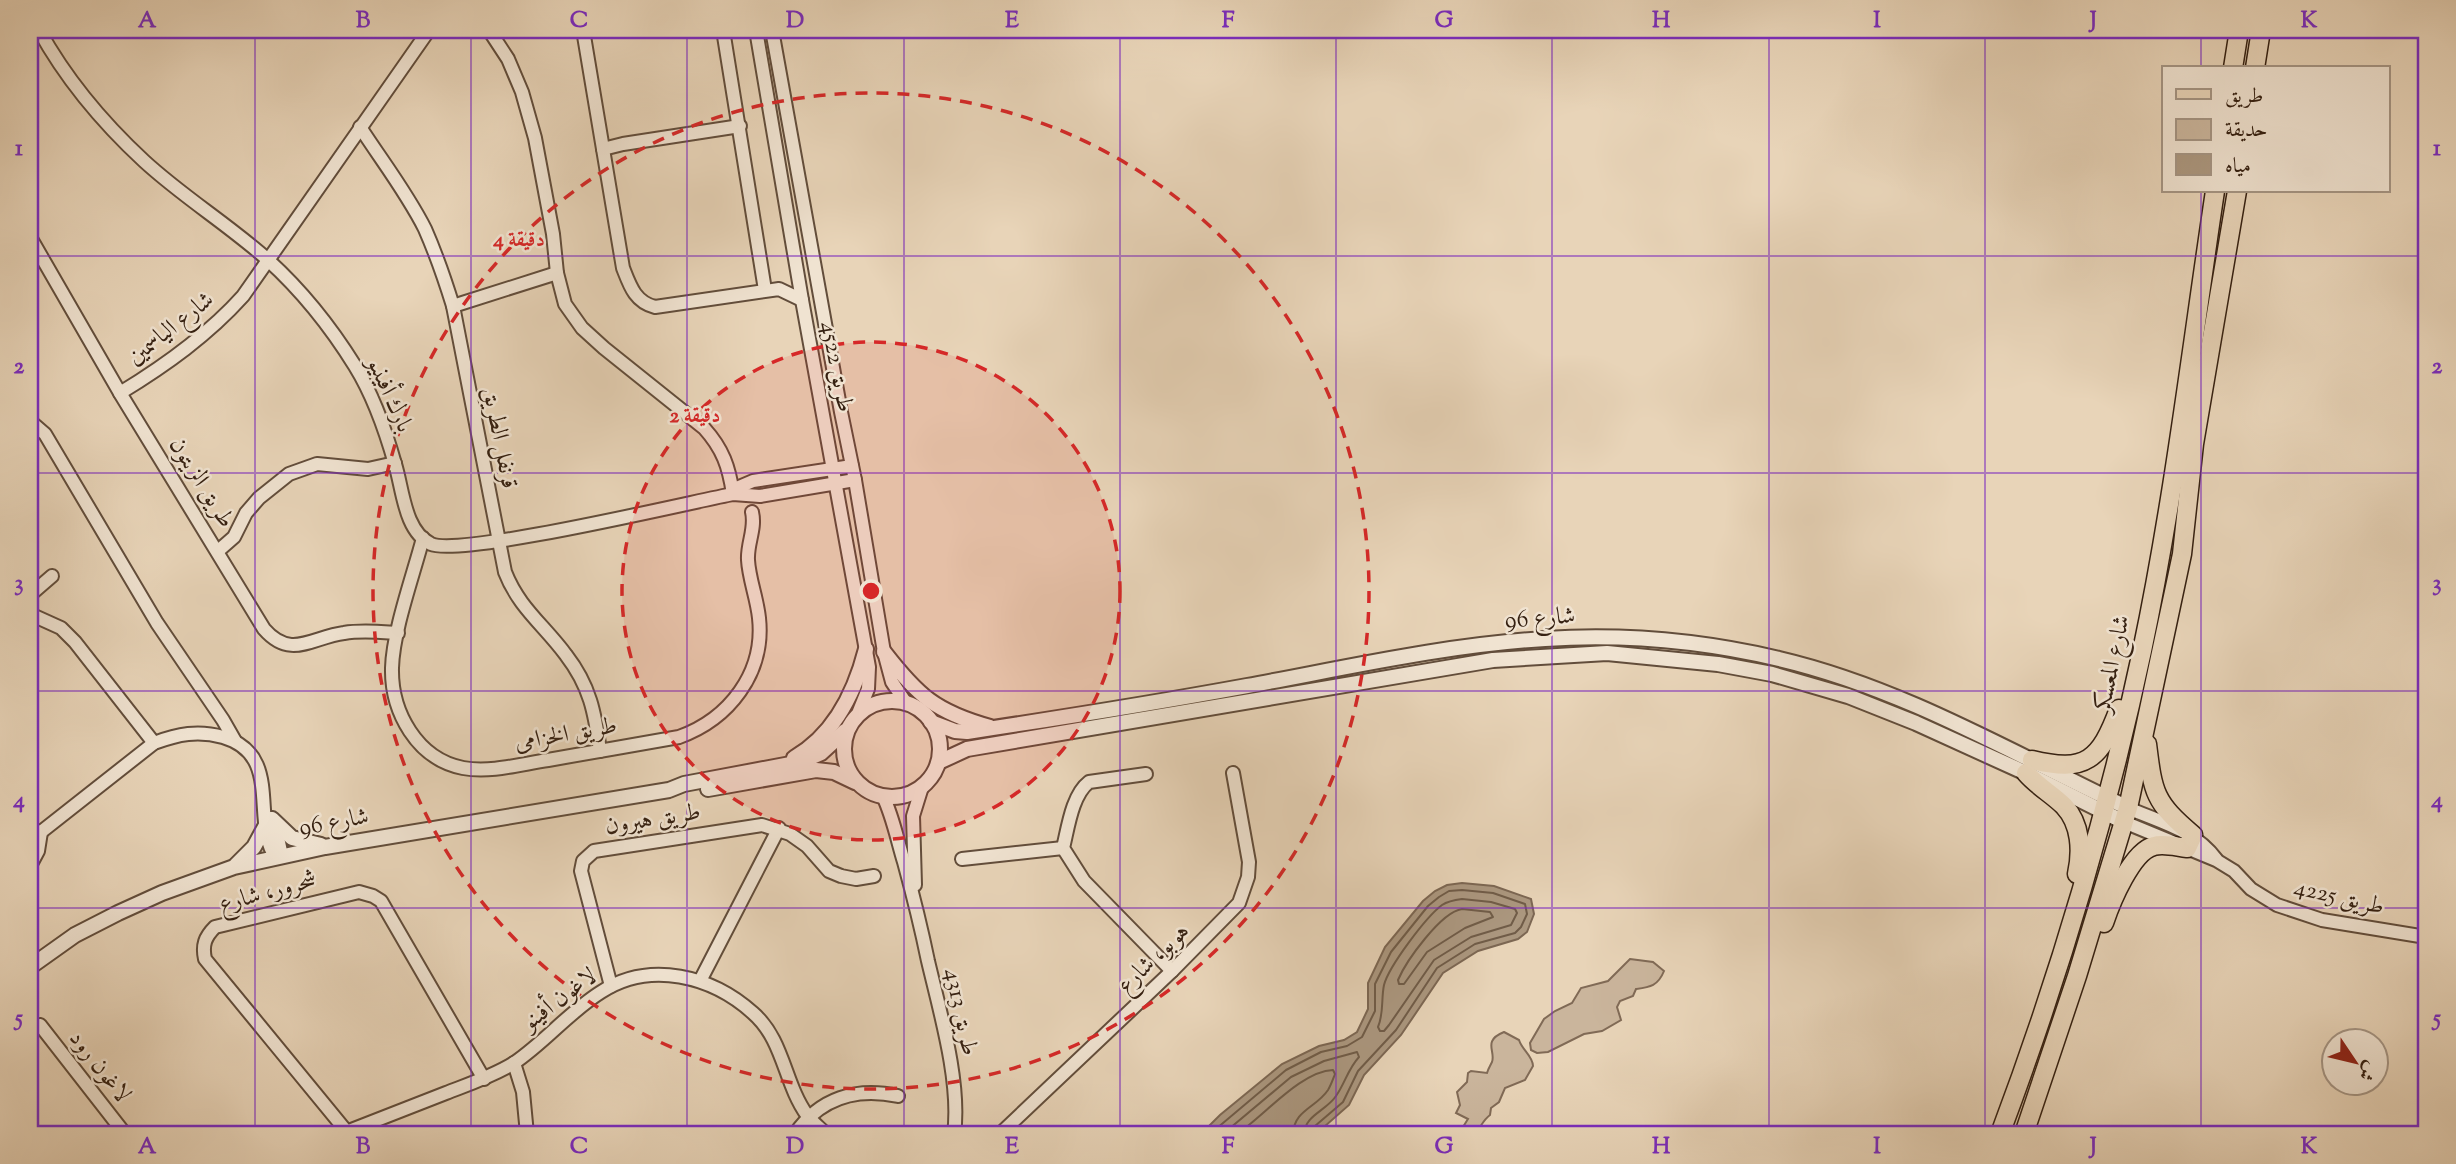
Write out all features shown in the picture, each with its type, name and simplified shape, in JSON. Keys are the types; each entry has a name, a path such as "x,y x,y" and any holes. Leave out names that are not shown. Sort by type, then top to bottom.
{"main road":[{"path":"2233,66 2239,30"},
{"path":"2255,66 2261,30"},
{"name":"شارع المعسكر","path":"2000,1134 2069,933 2106,806 2142,651 2165,524 2215,192"},
{"name":"شارع المعسكر","path":"2024,1134 2077,976 2126,815 2182,554 2194,444 2237,192"},
{"path":"2069,933 2068,908 2079,863 2077,828 2065,807 2038,788 2029,767 2081,763 2097,751 2112,729 2127,680 2142,651"},
{"path":"2145,730 2155,793 2190,842"},
{"path":"2077,976 2092,958 2108,909 2138,858 2153,846 2190,842"}],"street":[{"name":"بارك أفينيو","path":"39,30 66,73 120,137 170,183 268,261 302,296 356,368 395,463 408,514 424,538"},
{"name":"شارع الياسمين","path":"121,393 181,353 222,320 243,296 429,30"},
{"path":"489,30 508,59 522,92 535,138 553,234 557,273 565,304 582,328 604,348 704,428 716,441 728,464 733,494"},
{"path":"583,30 624,268 632,290 639,299 646,305 655,307 779,289 802,300"},
{"path":"723,30 765,290"},
{"name":"طريق 4522","path":"756,30 869,667 868,689 859,711"},
{"name":"طريق 4522","path":"772,30 884,652 892,682 906,704"},
{"path":"603,149 740,126"},
{"name":"قرنفل الطريق","path":"360,128 405,194 424,228 453,306 505,572 518,601 566,655 592,699 600,751"},
{"name":"طريق الزيتون","path":"30,237 121,393 272,639 283,644 302,645 348,632 398,633"},
{"path":"779,289 797,270"},
{"path":"453,306 557,273"},
{"path":"30,421 45,434 157,623 223,720 234,741"},
{"path":"218,551 233,537 246,513 259,498 289,474 317,464 368,469 395,463"},
{"path":"733,494 744,484 758,480 852,466"},
{"path":"758,480 760,496"},
{"path":"424,538 435,545 448,546 498,541 733,494 760,496 855,480"},
{"name":"طريق الخزامى","path":"424,538 398,633 392,667 396,701 413,736 425,749 439,759 460,767 482,769 679,737 692,733 714,719 741,691 752,668 760,632 758,607 748,561 754,529 752,512"},
{"path":"30,595 52,576"},
{"path":"30,614 61,628 75,642 154,743"},
{"name":"شارع 96","path":"931,722 955,731 967,732 1204,694 1460,648 1545,639 1603,638 1725,648 1781,659 1878,689 2126,815"},
{"path":"779,767 817,741 829,727 852,693 866,649"},
{"path":"884,652 915,690 934,705 950,715 995,728"},
{"name":"شارع 96","path":"941,761 967,749 1493,660 1607,653 1718,664 1772,674 1848,696 2029,767"},
{"path":"873,704 906,704 920,710 931,722 938,734 941,761 933,776 922,787 899,797 873,793 855,782 847,769 843,754 845,731 859,711 873,704"},
{"name":"شارع 96","path":"30,967 75,935 118,913 162,892 234,867 326,847 669,790 684,783 779,767 801,762 821,753 845,731"},
{"path":"30,866 38,851 36,831 154,743 190,733 209,734 234,741 247,749 259,773 268,817 268,845 279,857"},
{"name":"شارع 96","path":"669,790 687,792 816,770 834,772 855,782"},
{"name":"هوبو، شارع","path":"1000,1134 1231,913 1244,892 1249,862 1233,773"},
{"path":"1146,774 1089,782 1085,785 1077,799 1063,848 1084,881 1172,971"},
{"name":"طريق 4313","path":"915,899 913,816 922,787"},
{"name":"طريق 4313","path":"883,796 893,820 915,899 953,1080 956,1122 954,1134"},
{"name":"طريق 4225","path":"2126,815 2207,847 2216,860 2234,871 2251,889 2277,905 2322,920 2426,937"},
{"path":"268,817 292,838 326,847"},
{"path":"234,867 254,847 268,817"},
{"name":"طريق هيرون","path":"611,986 581,871 581,865 587,856 594,851 762,825 779,828"},
{"path":"700,981 779,828 807,846 829,871 856,879 874,876"},
{"path":"962,859 1063,848"},
{"name":"شحرور، شارع","path":"343,1133 205,959 203,948 208,934 215,927 359,892 373,896 381,901 484,1079"},
{"name":"لاغون أفينو","path":"343,1133 484,1079 514,1063 575,1011 611,986 631,978 674,975 700,981 727,993 762,1021 776,1042 795,1093 808,1117 826,1134"},
{"name":"لاغون رود","path":"40,1025 125,1134"},
{"path":"514,1063 523,1092 527,1134"},
{"path":"794,1134 820,1106 857,1092 898,1096"}],"green space":[{"path":"1630,959 1653,962 1664,971 1656,983 1636,989 1633,996 1620,1001 1617,1007 1621,1020 1602,1031 1584,1034 1548,1052 1537,1053 1531,1050 1530,1043 1544,1019 1572,1003 1581,988 1608,981"},
{"path":"1504,1032 1519,1040 1533,1066 1525,1080 1505,1088 1499,1102 1491,1108 1490,1115 1474,1134 1465,1134 1463,1127 1468,1119 1456,1113 1460,1105 1457,1092 1467,1082 1468,1073 1471,1071 1487,1073 1493,1058 1493,1039"}],"water":[{"path":"1462,883 1494,886 1531,899 1534,914 1527,932 1518,939 1478,951 1443,973 1401,1035 1364,1075 1349,1105 1316,1134 1193,1134 1206,1129 1282,1064 1319,1046 1344,1040 1357,1032 1368,1009 1368,983 1385,947 1423,901 1435,891 1447,885"}]}
